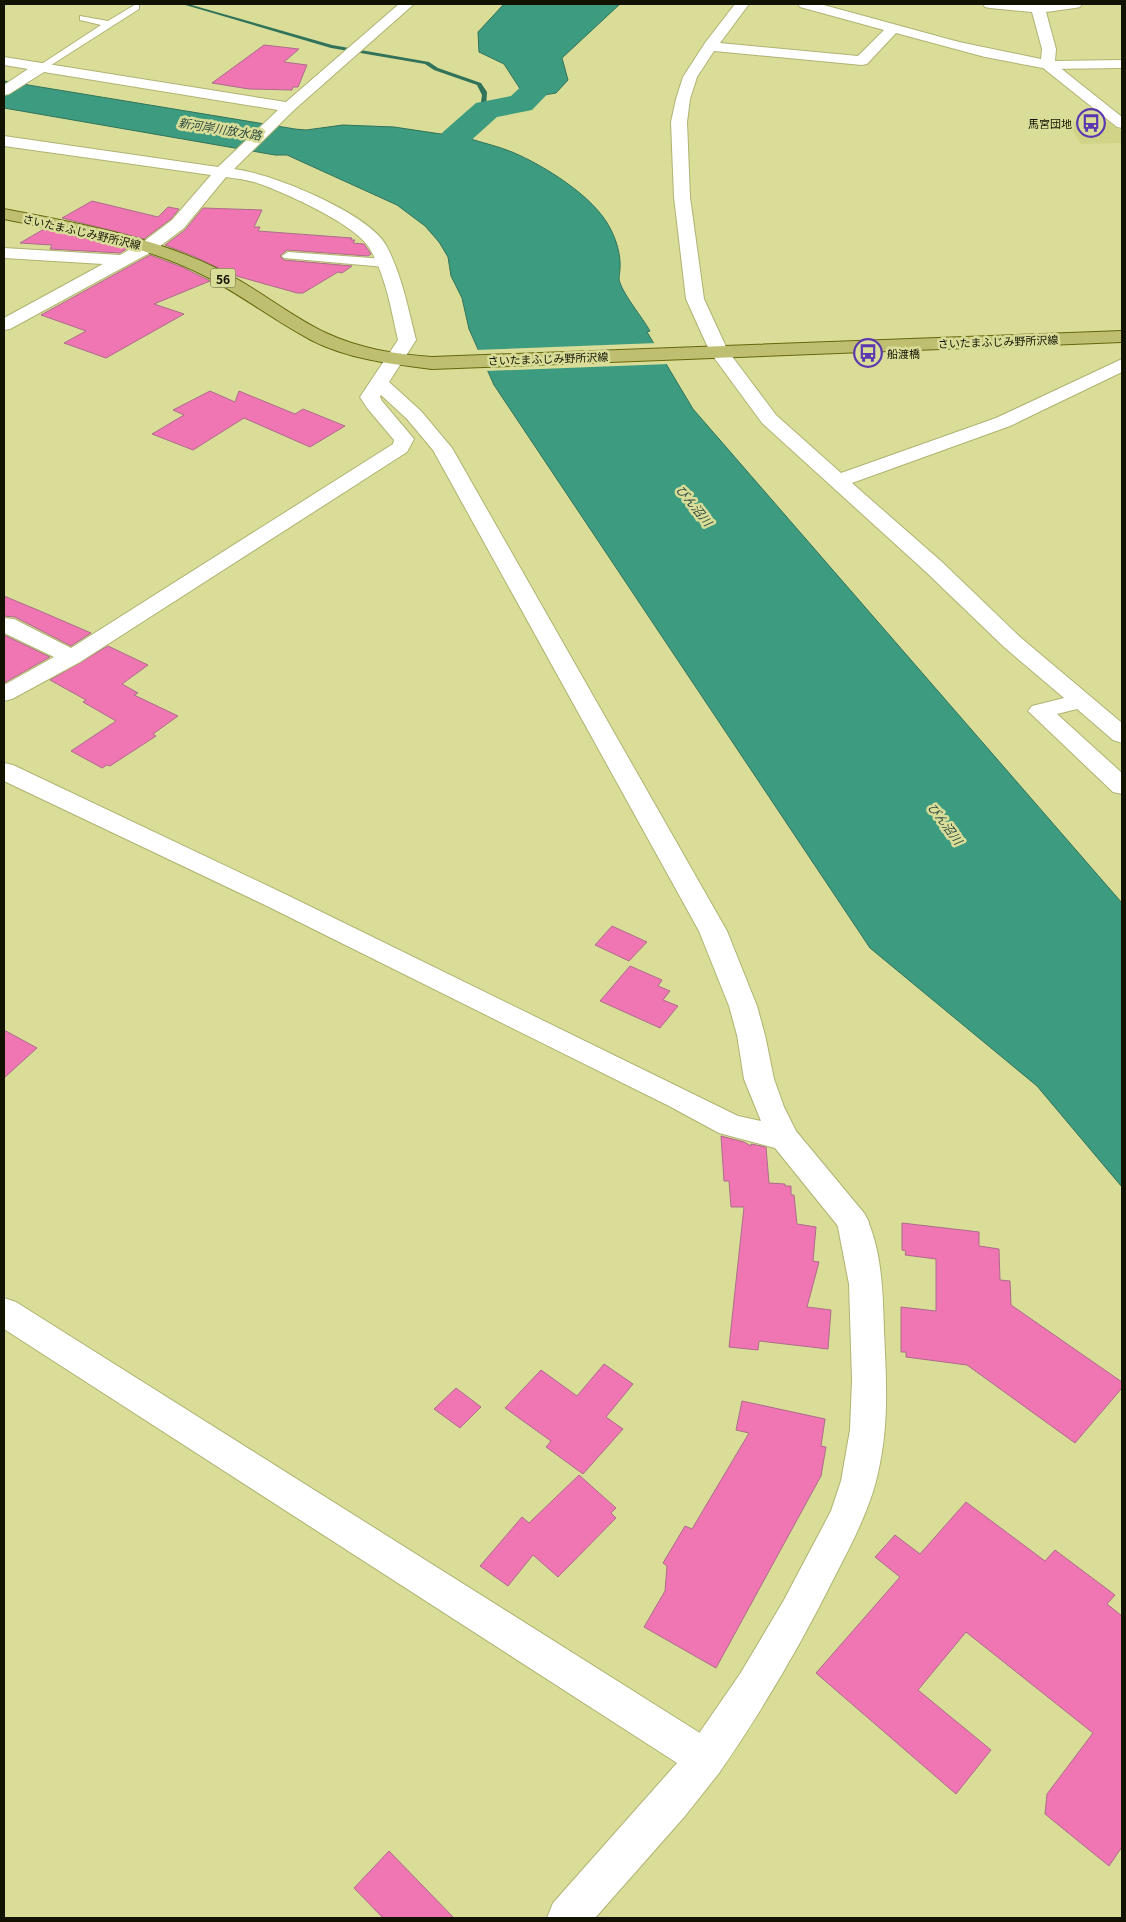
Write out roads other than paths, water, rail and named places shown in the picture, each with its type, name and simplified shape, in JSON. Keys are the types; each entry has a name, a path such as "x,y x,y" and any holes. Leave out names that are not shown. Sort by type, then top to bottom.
{"main road":[{"name":"さいたまふじみ野所沢線","path":"4,214 111,236 149,246 213,273 332,342 356,351 393,359 432,363 1122,337"}],"street":[{"path":"4,325 149,246 178,224 228,167 288,109 407,4"},
{"path":"742,4 710,46 690,77 683,99 679,122 682,197 695,298 714,352 769,419 934,567 1012,642 1122,735"},
{"path":"805,4 991,54 1048,65 1122,64"},
{"path":"990,4 1038,9 1075,4"},
{"path":"1038,9 1048,49 1048,65"},
{"path":"710,46 862,61 893,28"},
{"path":"4,61 288,109"},
{"path":"1048,65 1122,124"},
{"path":"4,91 42,67"},
{"path":"4,141 134,161 228,167 305,197 360,229 377,245 392,278 407,340 370,397 404,439 400,448 72,656 8,687"},
{"path":"4,253 121,260"},
{"path":"837,481 1003,422 1122,365"},
{"path":"379,383 414,415 442,448 713,931 743,1006 751,1035 759,1079 769,1107 785,1139 852,1222 861,1253 866,1282 870,1379 869,1429 859,1482 850,1509 783,1638 751,1691 705,1759 671,1802 568,1918"},
{"path":"4,626 6,624 72,656"},
{"path":"1081,701 1040,711 1122,786"},
{"path":"4,772 322,922 670,1093 730,1125 785,1139"},
{"path":"4,1312 705,1759"}],"lane":[{"path":"42,67 136,6"},
{"path":"83,18 109,24"},
{"path":"288,256 386,263"}],"water":[{"path":"504,4 620,4 562,58 568,80 556,93 526,98 504,64 479,52 478,32"},
{"name":"新河岸川放水路","path":"4,81 306,130 343,125 394,127 441,134 454,130 469,120 477,121 465,132 470,133 468,138 507,150 538,165 567,183 592,204 610,228 616,242 620,258 619,279 624,291 650,331 647,332 693,409 1122,903 1122,1187 1037,1086 870,948 494,385 469,329 462,298 451,276 448,257 439,242 425,226 397,205 287,155 275,155 4,108"}],"waterway":[{"path":"184,4 331,46 427,63 436,69 479,84 484,92 483,109 487,110"},
{"name":"びん沼川","path":"447,178 435,172 454,139 487,110 521,103 545,81 527,59 540,37 568,4"}],"place":[{"name":"馬宮団地","path":"1091,123"},
{"name":"船渡橋","path":"868,353"}]}
